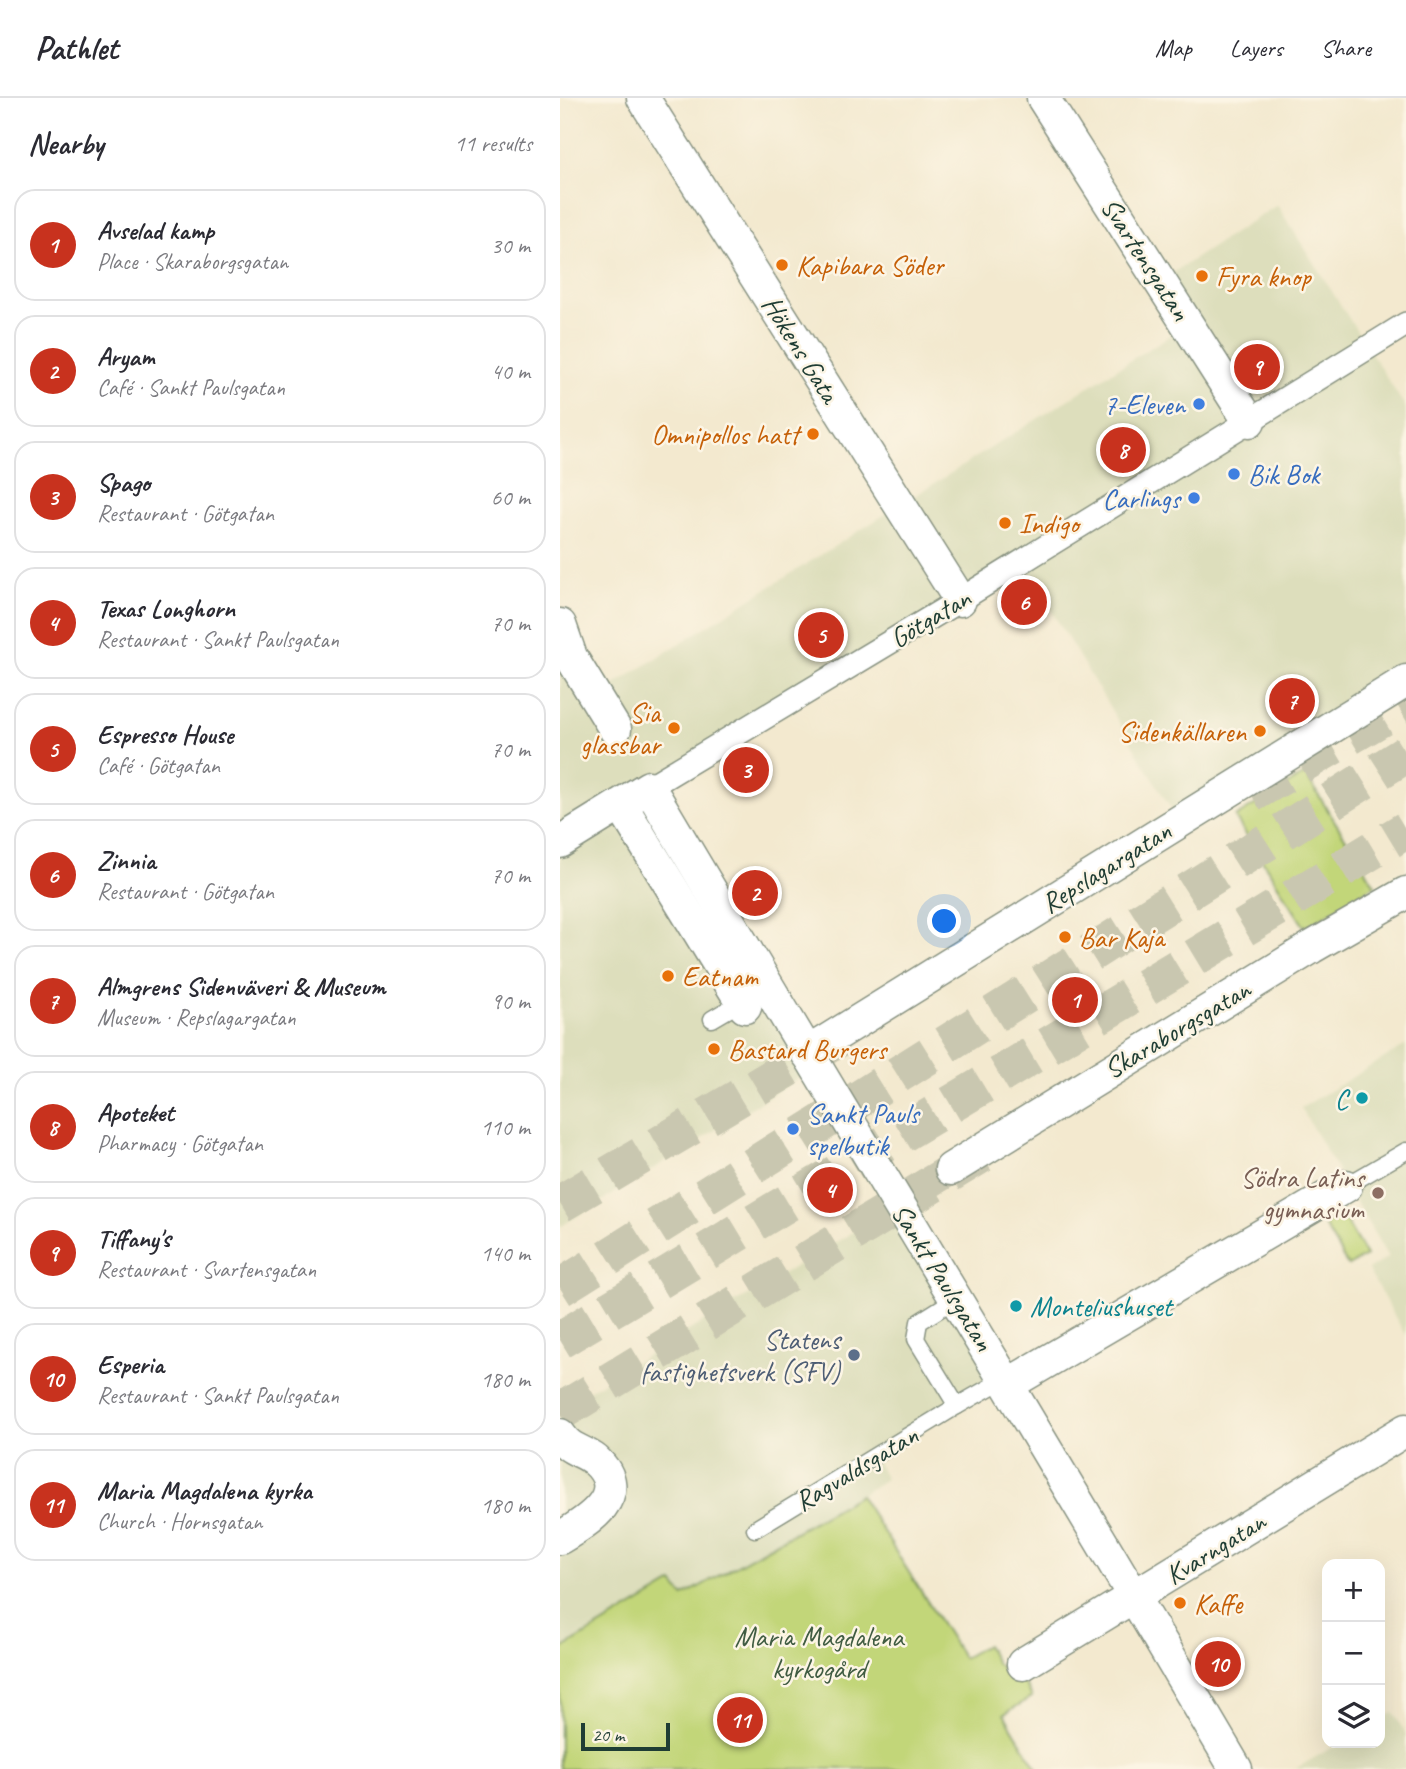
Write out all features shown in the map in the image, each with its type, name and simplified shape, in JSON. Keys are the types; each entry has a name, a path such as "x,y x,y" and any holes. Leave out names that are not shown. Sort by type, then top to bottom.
{"street":[{"name":"Hökens Gata","path":"643,98 960,600"},
{"name":"Svartensgatan","path":"1043,98 1250,421"},
{"name":"Götgatan","path":"560,842 960,600 1406,324"},
{"path":"560,625 571,657 615,729"},
{"name":"Repslagargatan","path":"807,1053 1406,681"},
{"name":"Sankt Paulsgatan","path":"649,787 807,1053 908,1195 957,1298 1236,1769"},
{"path":"621,804 743,1004"},
{"name":"Skaraborgsgatan","path":"951,1169 1312,947 1406,893"},
{"path":"1007,1381 1346,1186"},
{"name":"Kvarngatan","path":"1023,1664 1406,1430"},
{"path":"560,1435 566,1446 595,1461 609,1482 607,1500 594,1517 560,1538"}],"lane":[{"path":"712,1019 743,1004"},
{"path":"1346,1186 1406,1151"},
{"path":"957,1298 919,1322 916,1339 957,1406"},
{"name":"Ragvaldsgatan","path":"755,1530 957,1406 1007,1381"}],"shaded area":[{"path":"1277,205 1406,408 1406,678 1178,820 1026,569 650,788 816,1067 560,1227 560,630 593,698 1193,321 1165,278"},
{"name":"Södra Latins gymnasium","path":"1406,1045 1406,1336 1368,1270 1388,1257 1301,1108"},
{"path":"898,1205 1009,1376 874,1457 886,1479 860,1495 682,1597 673,1583 560,1650 560,1408"},
{"path":"1393,1712 1406,1734 1406,1769 1295,1769 1331,1748 1385,1748 1385,1717"}],"green space":[{"path":"1305,774 1375,885 1305,928 1235,817"},
{"path":"1342,1214 1366,1256 1348,1266 1324,1225"},
{"name":"Maria Magdalena kyrkogård","path":"860,1495 963,1658 986,1645 997,1664 1025,1684 1032,1697 1004,1714 1037,1769 560,1769 560,1650 673,1583 683,1596"}],"tunnel":[{"path":"1251,794 1406,703"},
{"path":"560,1288 1406,754"},
{"path":"560,1340 1406,830"},
{"path":"560,1204 841,1037"},
{"path":"560,1412 985,1152"},
{"path":"920,1188 951,1169"}],"place":[{"name":"Kapibara Söder","path":"782,265"},
{"name":"Fyra knop","path":"1202,276"},
{"name":"Tiffany's","path":"1257,367"},
{"name":"7-Eleven","path":"1199,404"},
{"name":"Omnipollos hatt","path":"813,434"},
{"name":"Apoteket","path":"1123,450"},
{"name":"Bik Bok","path":"1234,474"},
{"name":"Carlings","path":"1194,498"},
{"name":"Indigo","path":"1005,523"},
{"name":"Zinnia","path":"1024,602"},
{"name":"Espresso House","path":"821,635"},
{"name":"Almgrens Sidenväveri & Museum","path":"1292,701"},
{"name":"Sia glassbar","path":"674,728"},
{"name":"Sidenkällaren","path":"1260,731"},
{"name":"Spago","path":"746,770"},
{"name":"Aryam","path":"755,893"},
{"name":"Bar Kaja","path":"1065,937"},
{"name":"Eatnam","path":"668,976"},
{"name":"Avselad kamp","path":"1075,1000"},
{"name":"Bastard Burgers","path":"714,1049"},
{"name":"C","path":"1362,1098"},
{"name":"Sankt Pauls spelbutik","path":"793,1129"},
{"name":"Texas Longhorn","path":"830,1190"},
{"name":"Södra Latins gymnasium","path":"1378,1193"},
{"name":"Monteliushuset","path":"1016,1306"},
{"name":"Statens fastighetsverk (SFV)","path":"854,1355"},
{"name":"Kaffe","path":"1180,1603"},
{"name":"Esperia","path":"1218,1664"},
{"name":"Maria Magdalena kyrka","path":"740,1720"}]}
